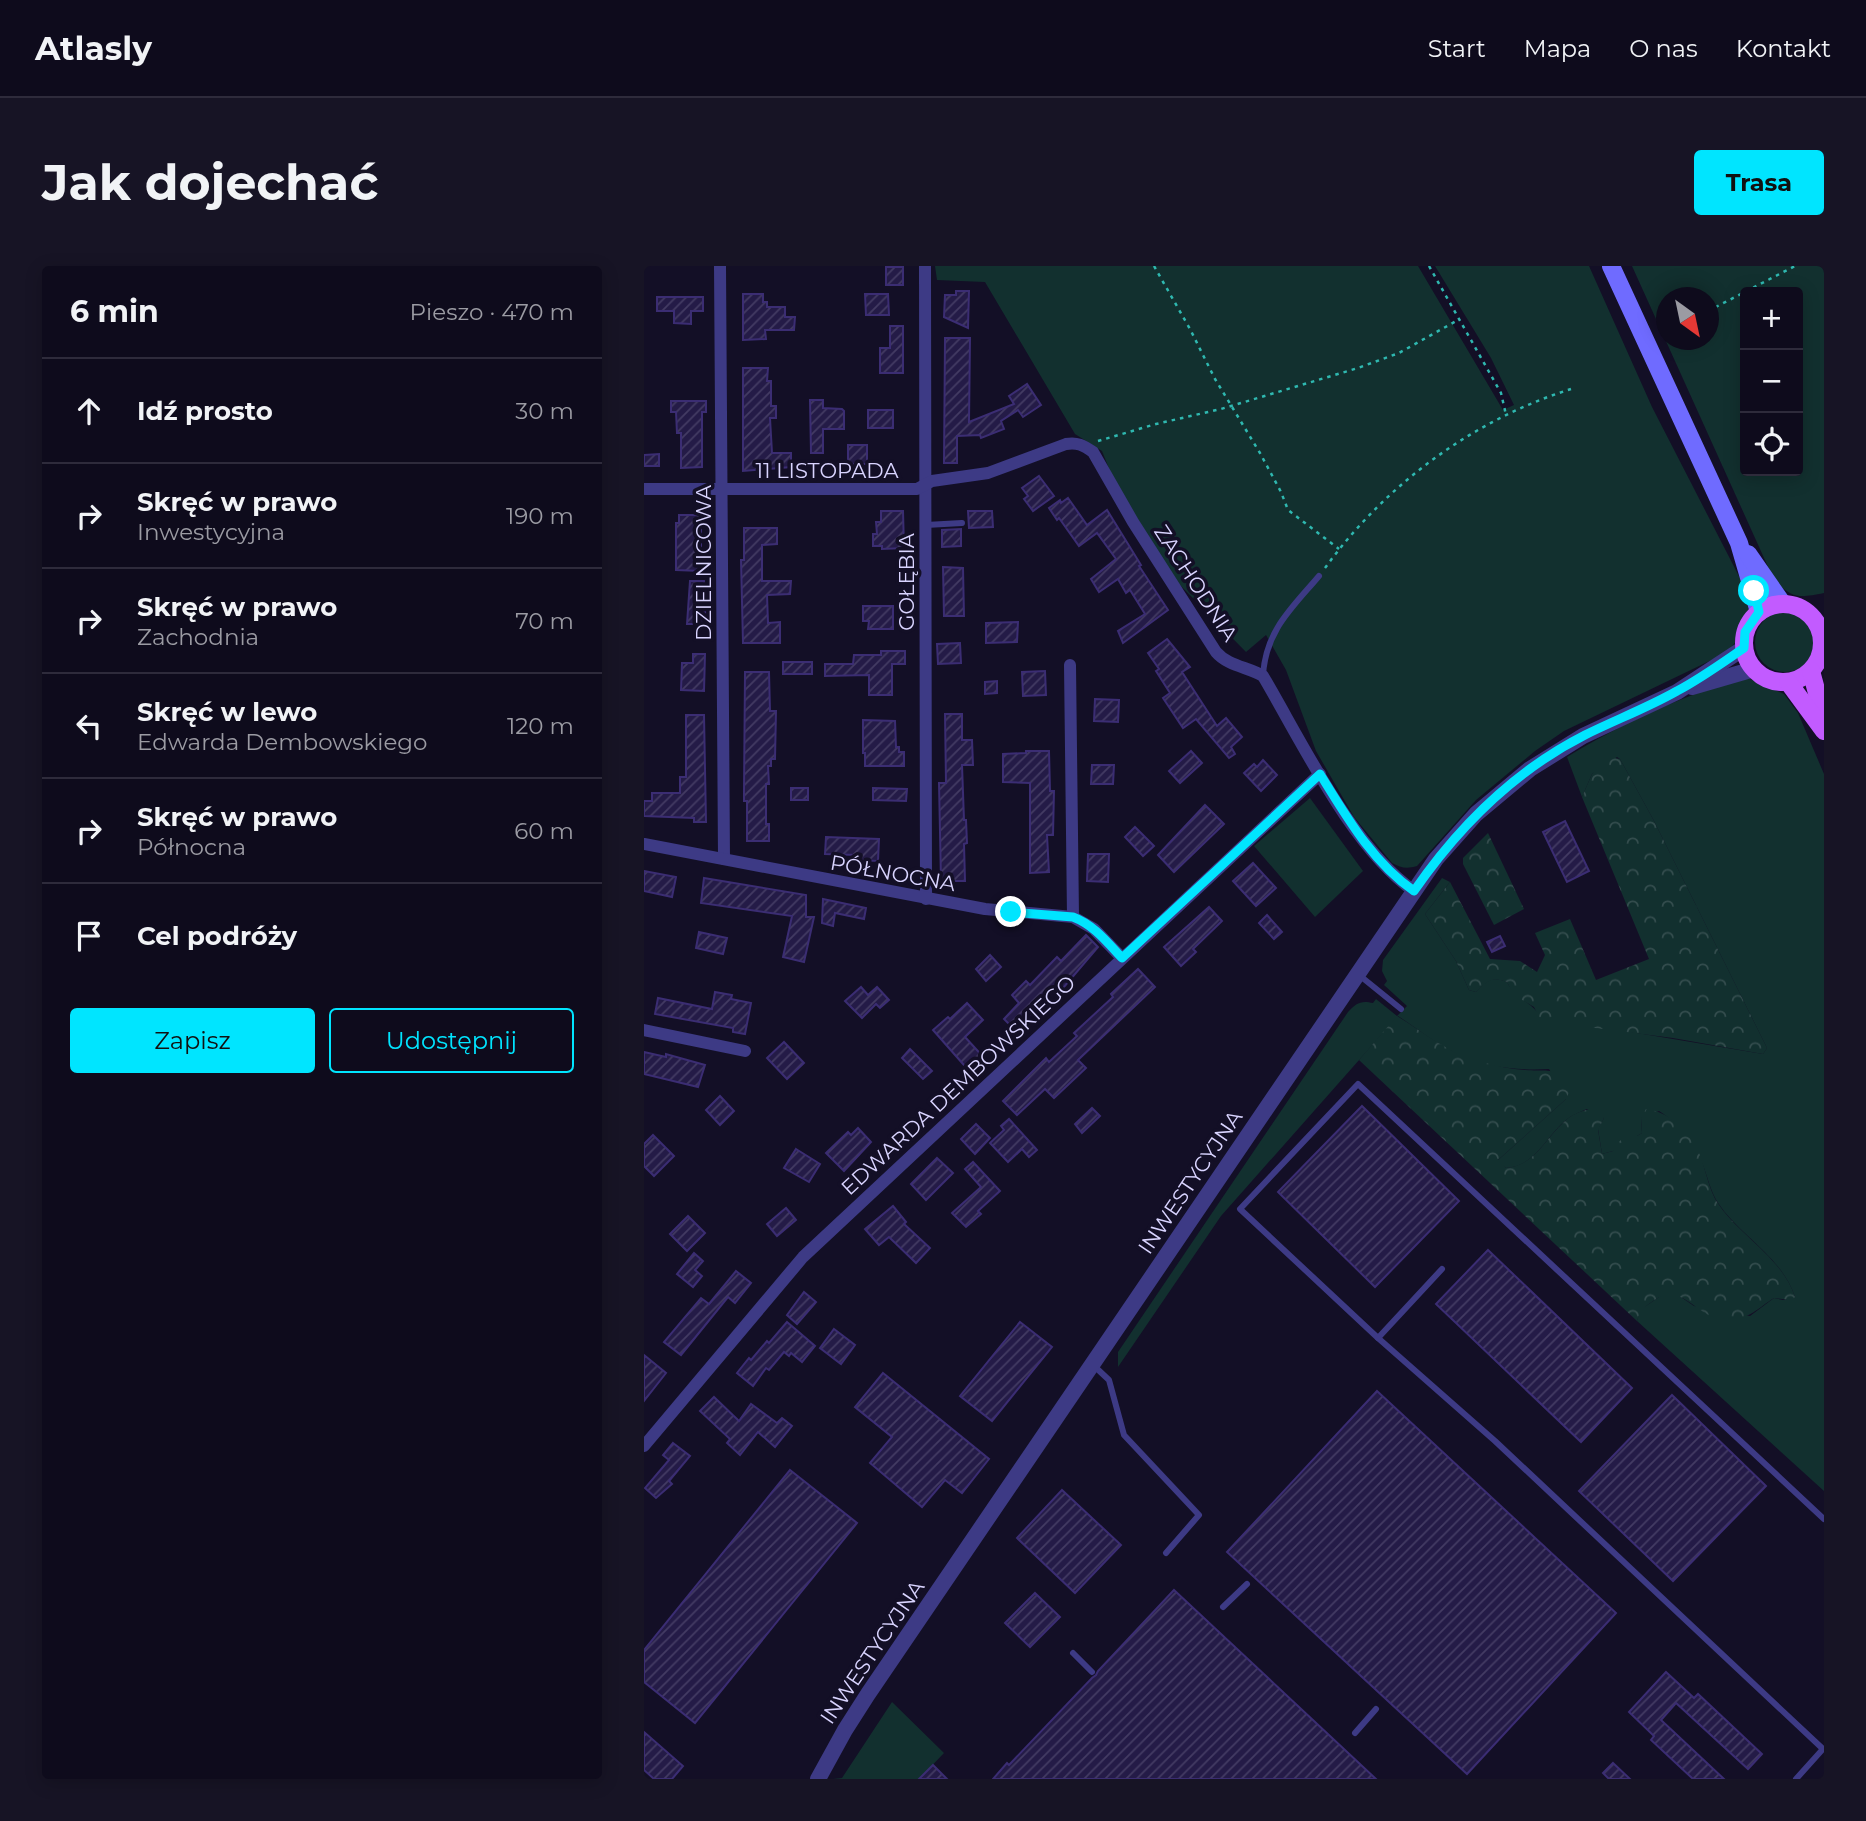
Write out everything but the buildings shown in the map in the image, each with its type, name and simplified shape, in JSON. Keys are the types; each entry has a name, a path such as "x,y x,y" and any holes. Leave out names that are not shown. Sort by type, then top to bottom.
{"main road":[{"path":"1611,266 1739,543 1759,612"},
{"path":"1739,543 1782,603"},
{"path":"1782,603 1799,606 1819,616 1818,624 1824,641 1820,657 1811,671 1788,682 1770,680 1755,670 1744,648 1745,632 1759,612 1766,607 1782,603"},
{"path":"1811,671 1824,719"},
{"path":"1788,682 1824,731"}],"street":[{"name":"DZIELNICOWA","path":"720,266 724,859"},
{"name":"GOŁĘBIA","path":"925,266 926,899"},
{"name":"11 LISTOPADA","path":"644,489 917,489 932,481 988,473 1066,444 1085,446"},
{"name":"ZACHODNIA","path":"1085,446 1093,452 1133,522 1219,656 1263,676"},
{"name":"INWESTYCYJNA","path":"818,1779 868,1694 1436,859 1463,827 1498,793 1530,769 1583,736 1677,692 1744,648"},
{"path":"1070,665 1073,917"},
{"name":"INWESTYCYJNA","path":"1677,692 1755,670"},
{"path":"1263,676 1350,821 1391,874 1414,891"},
{"name":"EDWARDA DEMBOWSKIEGO","path":"644,1446 796,1263 1320,774"},
{"name":"PÓŁNOCNA","path":"644,844 926,899 985,909 1073,917 1094,929 1122,958"},
{"path":"644,1030 745,1051"}],"lane":[{"path":"925,525 962,523"},
{"path":"1263,676 1264,654 1271,638 1281,621 1319,576"},
{"path":"1358,974 1401,1009"},
{"path":"1796,1779 1824,1748 1495,1441 1378,1338 1240,1209 1358,1084 1824,1519"},
{"path":"1378,1338 1442,1269"},
{"path":"1092,1364 1109,1380 1124,1435 1199,1515 1166,1553"},
{"path":"1223,1607 1248,1584"},
{"path":"1073,1653 1093,1672"},
{"path":"1355,1733 1376,1709"}],"path":[{"path":"1154,266 1231,405 1261,453 1288,510 1339,549"},
{"path":"1429,266 1502,393 1506,415"},
{"path":"1719,306 1795,266"},
{"path":"1085,446 1129,431 1358,368 1399,353 1458,320"},
{"path":"1319,576 1339,549 1412,474 1451,446 1506,415 1540,398 1572,389"}],"green space":[{"path":"935,266 1418,266 1503,410 1514,405 1491,358 1435,266 1589,266 1652,407 1744,586 1752,608 1737,639 1724,654 1564,731 1535,751 1476,800 1417,866 1398,866 1392,863 1354,817 1316,751 1286,670 1266,635 1246,652 1177,582 1114,481 1102,451 1075,434 985,282 937,280"},
{"path":"1632,266 1824,266 1824,593 1797,596 1786,591 1774,580 1670,350 1719,350 1719,287 1656,287 1656,319"},
{"path":"1785,612 1802,617 1810,625 1815,642 1810,659 1802,667 1785,672 1768,667 1760,659 1755,642 1760,625 1768,617"},
{"path":"1748,678 1784,694 1798,713 1824,774 1824,1491 1637,1321 1640,1310 1670,1292 1694,1306 1750,1316 1774,1298 1783,1300 1795,1297 1781,1270 1718,1203 1692,1142 1681,1129 1659,1111 1641,1118 1642,1133 1613,1151 1602,1154 1598,1129 1604,1118 1587,1109 1566,1120 1525,1162 1506,1168 1497,1161 1566,1099 1549,1069 1513,1068 1475,1061 1446,1048 1398,1016 1221,1216 1118,1367 1118,1352 1348,1012 1359,1003 1373,1003 1376,999 1397,1016 1407,1006 1384,985 1387,981 1382,971 1383,960 1442,878 1450,882 1425,914 1456,961 1469,990 1476,992 1490,980 1502,980 1541,1017 1763,1054 1767,1048 1654,821 1620,759 1617,757 1592,774 1582,797 1567,757 1654,711"},
{"path":"1610,757 1620,759 1654,821 1767,1048 1763,1054 1673,1038 1541,1021 1534,1007 1514,995 1507,982 1494,980 1487,982 1476,992 1469,990 1456,961 1425,914 1450,882 1490,959 1520,961 1537,972 1545,955 1535,933 1570,919 1596,980 1649,959 1582,797 1592,774"},
{"path":"1310,798 1363,871 1315,917 1254,846"},
{"path":"1488,833 1524,909 1494,925 1463,864 1463,858"},
{"path":"1397,1016 1448,1049 1470,1059 1509,1068 1551,1071 1566,1081 1571,1088 1566,1099 1498,1160 1506,1168 1525,1162 1566,1120 1584,1110 1601,1110 1604,1118 1598,1130 1602,1154 1613,1151 1616,1144 1626,1136 1642,1133 1641,1118 1646,1109 1671,1118 1695,1144 1717,1202 1780,1270 1795,1297 1792,1300 1774,1298 1746,1316 1726,1320 1706,1314 1681,1298 1664,1296 1645,1307 1637,1321 1359,1060"},
{"path":"892,1702 944,1753 919,1779 833,1779 842,1778"}],"route":[{"path":"1011,912 1073,917 1094,929 1122,958 1320,774 1350,821 1391,874 1414,891 1463,827 1498,793 1530,769 1583,736 1677,692 1744,648 1748,624 1759,612 1754,591"}]}
